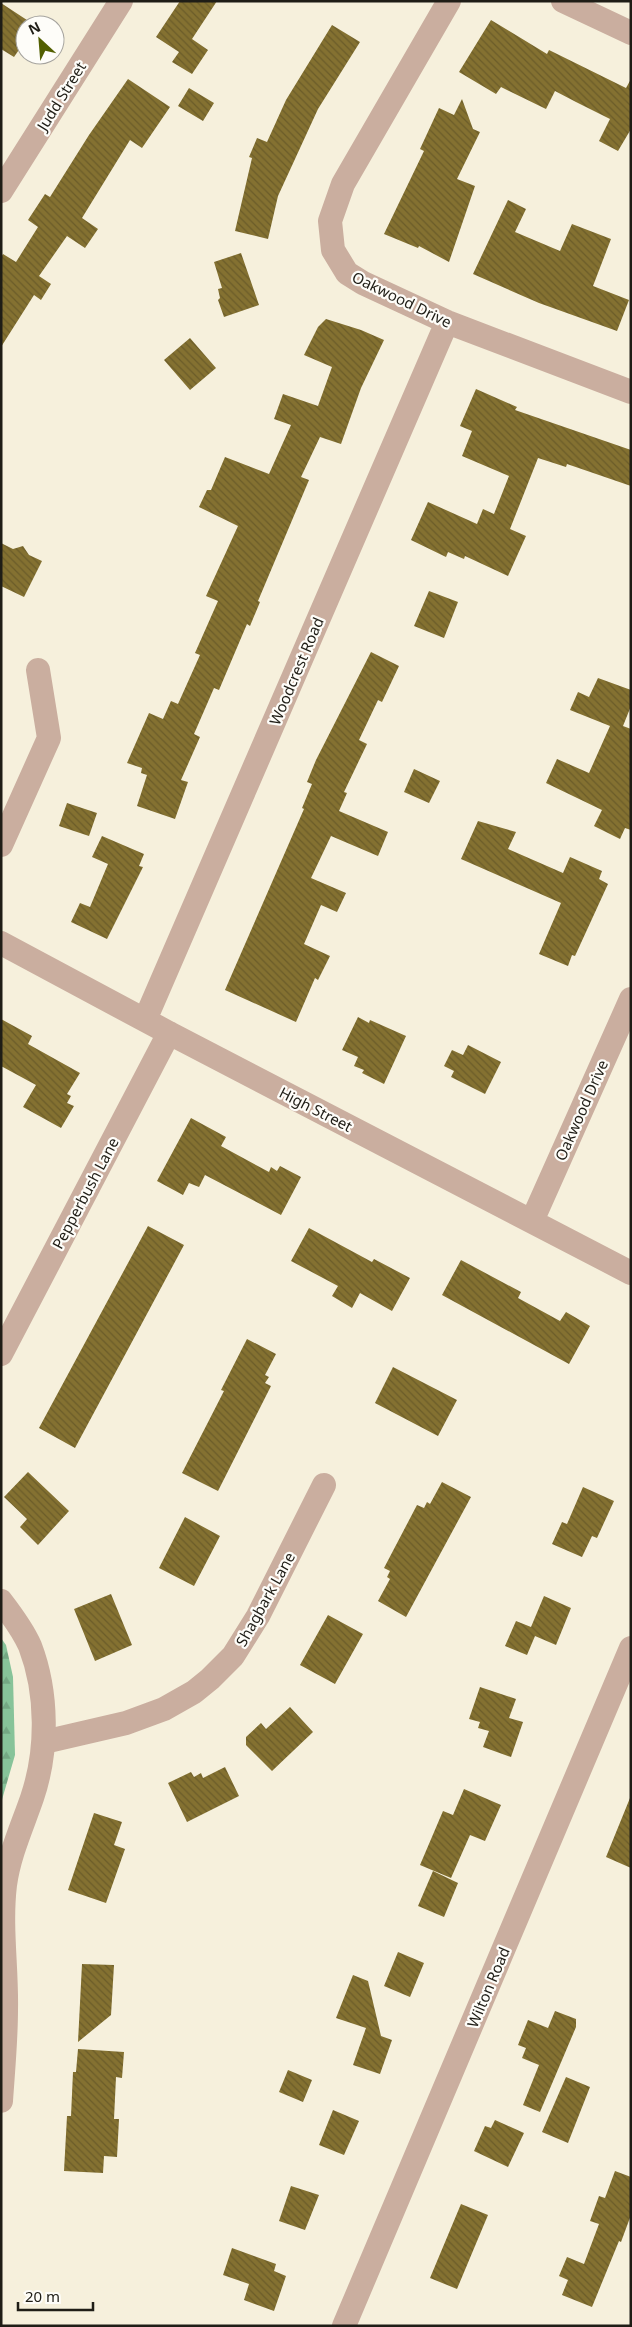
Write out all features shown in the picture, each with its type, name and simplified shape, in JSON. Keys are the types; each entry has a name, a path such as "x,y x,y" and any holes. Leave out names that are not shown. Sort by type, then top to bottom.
{"street":[{"name":"Judd Street","path":"1,191 120,1"},
{"name":"Oakwood Drive","path":"449,1 343,184 330,221 330,236 333,250 348,273 363,283 447,322 631,392"},
{"path":"563,1 631,33"},
{"name":"Woodcrest Road","path":"144,1020 447,322"},
{"path":"1,845 49,738 38,670"},
{"name":"High Street","path":"1,943 144,1020 631,1273"},
{"name":"Oakwood Drive","path":"532,1221 631,999"},
{"name":"Pepperbush Lane","path":"1,1354 169,1033"},
{"name":"Shagbark Lane","path":"44,1742 126,1722 164,1709 194,1692 210,1679 232,1656 258,1616 324,1485"},
{"path":"1,1601 29,1644 37,1670 44,1742 41,1763 32,1797 14,1848 5,1884 3,1917 6,2010 1,2101"},
{"name":"Wilton Road","path":"344,2326 631,1648"}],"green space":[{"path":"1,1638 6,1645 13,1677 15,1755 1,1803"}],"building":[{"path":"180,1 217,1 192,39 208,50 192,74 172,62 179,52 156,37"},
{"path":"1,3 19,15 15,15 15,56 14,57 1,49"},
{"path":"491,20 547,54 549,50 626,88 631,79 631,129 618,151 599,141 610,119 555,91 546,109 501,87 496,94 459,72"},
{"path":"332,25 360,42 318,109 278,196 268,239 235,231 252,158 249,157 257,138 267,142 286,100"},
{"path":"128,79 170,107 142,148 130,140 82,218 98,229 85,248 67,236 39,276 51,284 41,300 34,295 1,347 1,257 3,254 16,262 38,227 28,220 45,194 50,197 89,135"},
{"path":"189,88 214,103 203,121 178,106"},
{"path":"462,99 473,129 480,132 457,179 475,186 449,262 419,246 418,248 384,234 424,151 420,149 439,108 454,115"},
{"path":"508,200 526,209 515,232 560,251 572,224 611,239 593,286 629,300 617,331 539,303 473,274"},
{"path":"241,253 259,305 224,317 218,300 220,298 218,289 222,288 214,262"},
{"path":"326,319 361,330 384,340 361,388 341,444 320,437 301,477 309,480 258,601 260,602 250,626 247,624 219,690 214,688 194,734 200,737 181,780 188,782 175,819 137,806 147,775 141,773 142,768 127,763 149,713 163,719 171,701 178,704 200,655 195,653 218,601 206,596 238,526 199,507 207,490 211,490 225,457 269,474 291,425 274,419 283,394 318,406 332,367 304,355 318,327"},
{"path":"190,338 216,368 190,390 164,360"},
{"path":"476,389 517,407 515,410 631,450 631,486 567,464 566,467 538,458 510,529 526,536 508,576 465,556 464,559 448,552 446,557 411,540 428,502 477,524 483,509 494,514 509,476 462,456 472,431 460,426"},
{"path":"1,543 13,549 23,546 29,555 42,561 24,597 1,586"},
{"path":"429,591 458,602 444,638 414,626"},
{"path":"371,652 399,666 382,702 378,700 359,740 367,744 344,792 347,793 339,811 388,832 378,856 331,836 311,878 346,893 337,912 321,905 304,944 330,956 318,980 315,978 296,1022 225,990 304,809 302,808 312,784 307,782 316,760"},
{"path":"598,678 631,690 631,706 623,726 631,729 631,830 625,828 620,839 594,826 602,810 546,783 557,759 589,773 610,726 570,710 578,692 589,697"},
{"path":"414,769 440,781 429,803 404,792"},
{"path":"67,803 97,813 89,836 59,826"},
{"path":"478,821 516,832 508,849 563,873 570,857 602,871 599,879 608,884 575,956 572,955 568,966 539,954 561,903 461,859"},
{"path":"102,836 144,854 139,866 143,867 107,939 71,922 80,903 90,907 108,864 92,857"},
{"path":"358,1017 369,1023 370,1020 406,1036 384,1084 362,1073 364,1070 354,1066 358,1057 342,1050"},
{"path":"1,1019 32,1036 28,1044 80,1073 67,1094 71,1096 67,1103 74,1106 61,1128 23,1107 36,1085 1,1066"},
{"path":"468,1045 501,1062 485,1094 451,1077 454,1071 444,1066 452,1050 463,1055"},
{"path":"191,1118 226,1137 221,1146 269,1172 271,1167 277,1171 280,1166 301,1177 281,1215 205,1175 199,1187 189,1183 183,1195 157,1181"},
{"path":"148,1226 184,1245 75,1448 39,1428"},
{"path":"309,1228 372,1262 374,1259 410,1278 392,1311 360,1293 352,1308 332,1296 338,1286 291,1261"},
{"path":"461,1260 521,1292 518,1298 560,1321 566,1312 590,1326 569,1364 442,1295"},
{"path":"247,1339 276,1354 265,1375 269,1377 265,1383 271,1386 218,1491 182,1473 224,1391 221,1390"},
{"path":"393,1367 457,1400 438,1436 375,1403"},
{"path":"28,1472 69,1511 38,1545 20,1527 27,1519 4,1497"},
{"path":"442,1482 471,1497 406,1617 378,1601 390,1579 387,1577 390,1571 384,1568 417,1505 424,1508 427,1502 430,1504"},
{"path":"583,1487 614,1501 597,1538 592,1536 582,1557 552,1544 562,1522 567,1524"},
{"path":"185,1517 220,1536 194,1586 159,1568"},
{"path":"111,1594 132,1645 95,1661 74,1609"},
{"path":"544,1596 571,1608 556,1645 535,1636 527,1655 505,1646 516,1621 531,1627"},
{"path":"328,1615 363,1634 335,1684 300,1665"},
{"path":"480,1687 516,1699 509,1718 523,1722 511,1757 483,1747 489,1731 478,1728 480,1722 469,1719"},
{"path":"290,1707 313,1732 272,1771 246,1745 246,1737 261,1723 266,1729"},
{"path":"225,1767 239,1796 187,1822 168,1783 191,1772 194,1777 201,1773 203,1778"},
{"path":"464,1789 501,1805 485,1841 470,1835 451,1878 420,1865 443,1811 453,1815"},
{"path":"631,1798 631,1868 606,1857"},
{"path":"94,1813 122,1822 114,1845 125,1849 106,1903 68,1890"},
{"path":"433,1871 458,1883 444,1917 418,1906"},
{"path":"398,1952 424,1963 410,1997 384,1986"},
{"path":"82,1964 114,1965 111,2015 78,2042"},
{"path":"353,1975 368,1981 381,2036 392,2040 380,2074 353,2065 366,2028 336,2018"},
{"path":"555,2011 576,2019 576,2027 540,2112 523,2105 539,2065 522,2058 526,2048 518,2045 528,2020 548,2028"},
{"path":"78,2049 124,2052 122,2078 116,2077 114,2119 119,2119 117,2157 104,2156 103,2173 64,2171 67,2116 71,2116 73,2072 76,2072"},
{"path":"288,2070 312,2080 303,2102 279,2092"},
{"path":"566,2077 590,2087 568,2143 542,2132"},
{"path":"333,2110 359,2121 344,2155 319,2145"},
{"path":"495,2120 524,2133 508,2167 474,2151 485,2126 491,2128"},
{"path":"615,2171 631,2177 631,2215 592,2307 562,2295 568,2280 559,2276 567,2257 584,2264 599,2224 590,2221 599,2196 605,2198"},
{"path":"291,2186 319,2195 305,2230 279,2221"},
{"path":"461,2204 488,2215 457,2289 430,2278"},
{"path":"232,2248 276,2264 274,2271 286,2276 274,2311 244,2300 249,2284 223,2275"}]}
